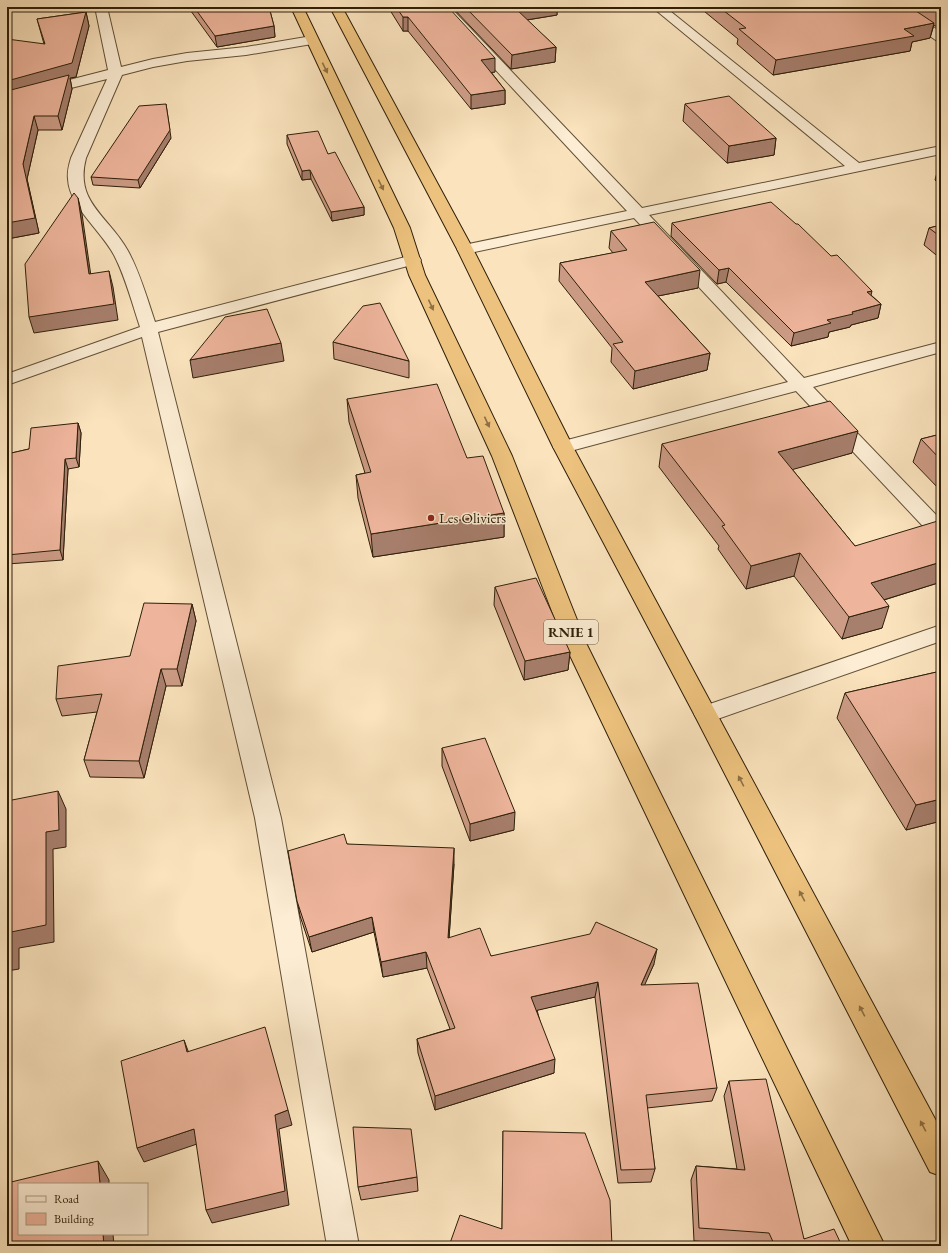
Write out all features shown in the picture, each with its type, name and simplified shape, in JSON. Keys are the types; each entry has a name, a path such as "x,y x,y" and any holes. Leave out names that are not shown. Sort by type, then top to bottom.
{"highway":[{"name":"RNIE 1","path":"297,7 402,228 417,275 502,456 576,645 869,1246"},
{"path":"336,7 465,249 563,447 706,714 941,1161"}],"street":[{"path":"101,7 116,74 78,161 75,180 82,197 94,218 118,247 130,268 149,329 268,818 343,1246"},
{"path":"443,7 941,533"},
{"path":"658,7 857,168"},
{"path":"894,7 941,38"},
{"path":"7,100 116,74 153,63 187,57 246,51 312,40"},
{"path":"465,249 941,150"},
{"path":"7,380 149,329 412,260"},
{"path":"563,447 941,347"},
{"path":"706,714 941,633"}],"building":[{"path":"194,7 269,7 274,26 215,36"},
{"path":"396,7 448,7 495,58 481,60 505,90 471,95 408,17 403,17"},
{"path":"465,7 522,7 515,8 556,47 512,55"},
{"path":"719,7 910,7 934,23 904,29 914,36 776,60 739,29 746,28"},
{"path":"932,7 941,7 941,13"},
{"path":"86,12 72,63 7,81 7,39 45,44 37,19"},
{"path":"69,75 58,116 34,116 23,164 35,218 7,223 7,91"},
{"path":"729,96 776,138 729,146 685,104"},
{"path":"166,104 170,130 138,180 91,177 139,106"},
{"path":"318,131 328,154 335,152 364,207 331,212 310,170 302,171 287,135"},
{"path":"74,193 78,198 89,274 109,271 114,304 29,317 25,264"},
{"path":"771,202 796,224 798,224 831,256 837,255 872,291 867,292 881,304 852,312 853,314 827,320 831,323 794,333 729,268 719,270 672,223"},
{"path":"654,222 700,270 645,282 710,353 635,371 613,344 623,342 560,263 627,250 611,231"},
{"path":"941,225 941,237 929,228"},
{"path":"380,303 409,361 333,342 363,306"},
{"path":"267,309 281,343 190,360 225,317"},
{"path":"437,384 467,458 483,456 504,513 371,534 356,475 371,472 347,399"},
{"path":"830,401 858,431 778,452 855,546 941,520 941,562 871,583 889,606 849,617 800,553 751,566 722,526 725,525 662,444"},
{"path":"78,423 76,458 65,459 60,550 7,555 7,454 29,449 31,428"},
{"path":"941,434 941,460 921,439"},
{"path":"536,578 570,652 525,661 495,587"},
{"path":"144,603 192,604 177,669 161,669 139,761 84,760 102,694 56,699 58,666 130,656"},
{"path":"941,671 941,799 916,805 845,693"},
{"path":"485,738 515,812 470,824 442,748"},
{"path":"58,791 59,830 46,832 46,925 11,932 10,952 7,953 7,801"},
{"path":"344,834 347,844 454,848 448,938 480,928 491,956 590,934 596,922 657,949 641,985 698,983 717,1088 646,1095 655,1169 621,1170 598,982 531,997 555,1059 435,1096 417,1039 455,1028 426,952 381,962 372,917 309,937 297,901 288,851"},
{"path":"265,1027 288,1110 275,1115 285,1191 206,1210 194,1129 137,1148 121,1061 184,1040 187,1052"},
{"path":"766,1079 804,1239 834,1229 842,1246 775,1246 769,1233 699,1228 696,1166 745,1170 729,1081"},
{"path":"353,1127 411,1129 417,1177 358,1187"},
{"path":"503,1131 585,1133 610,1200 612,1246 449,1246 460,1215 502,1229"},
{"path":"98,1161 100,1183 18,1183 18,1235 103,1235 104,1246 7,1246 7,1183"}],"place":[{"name":"Les Oliviers","path":"431,518"}]}
